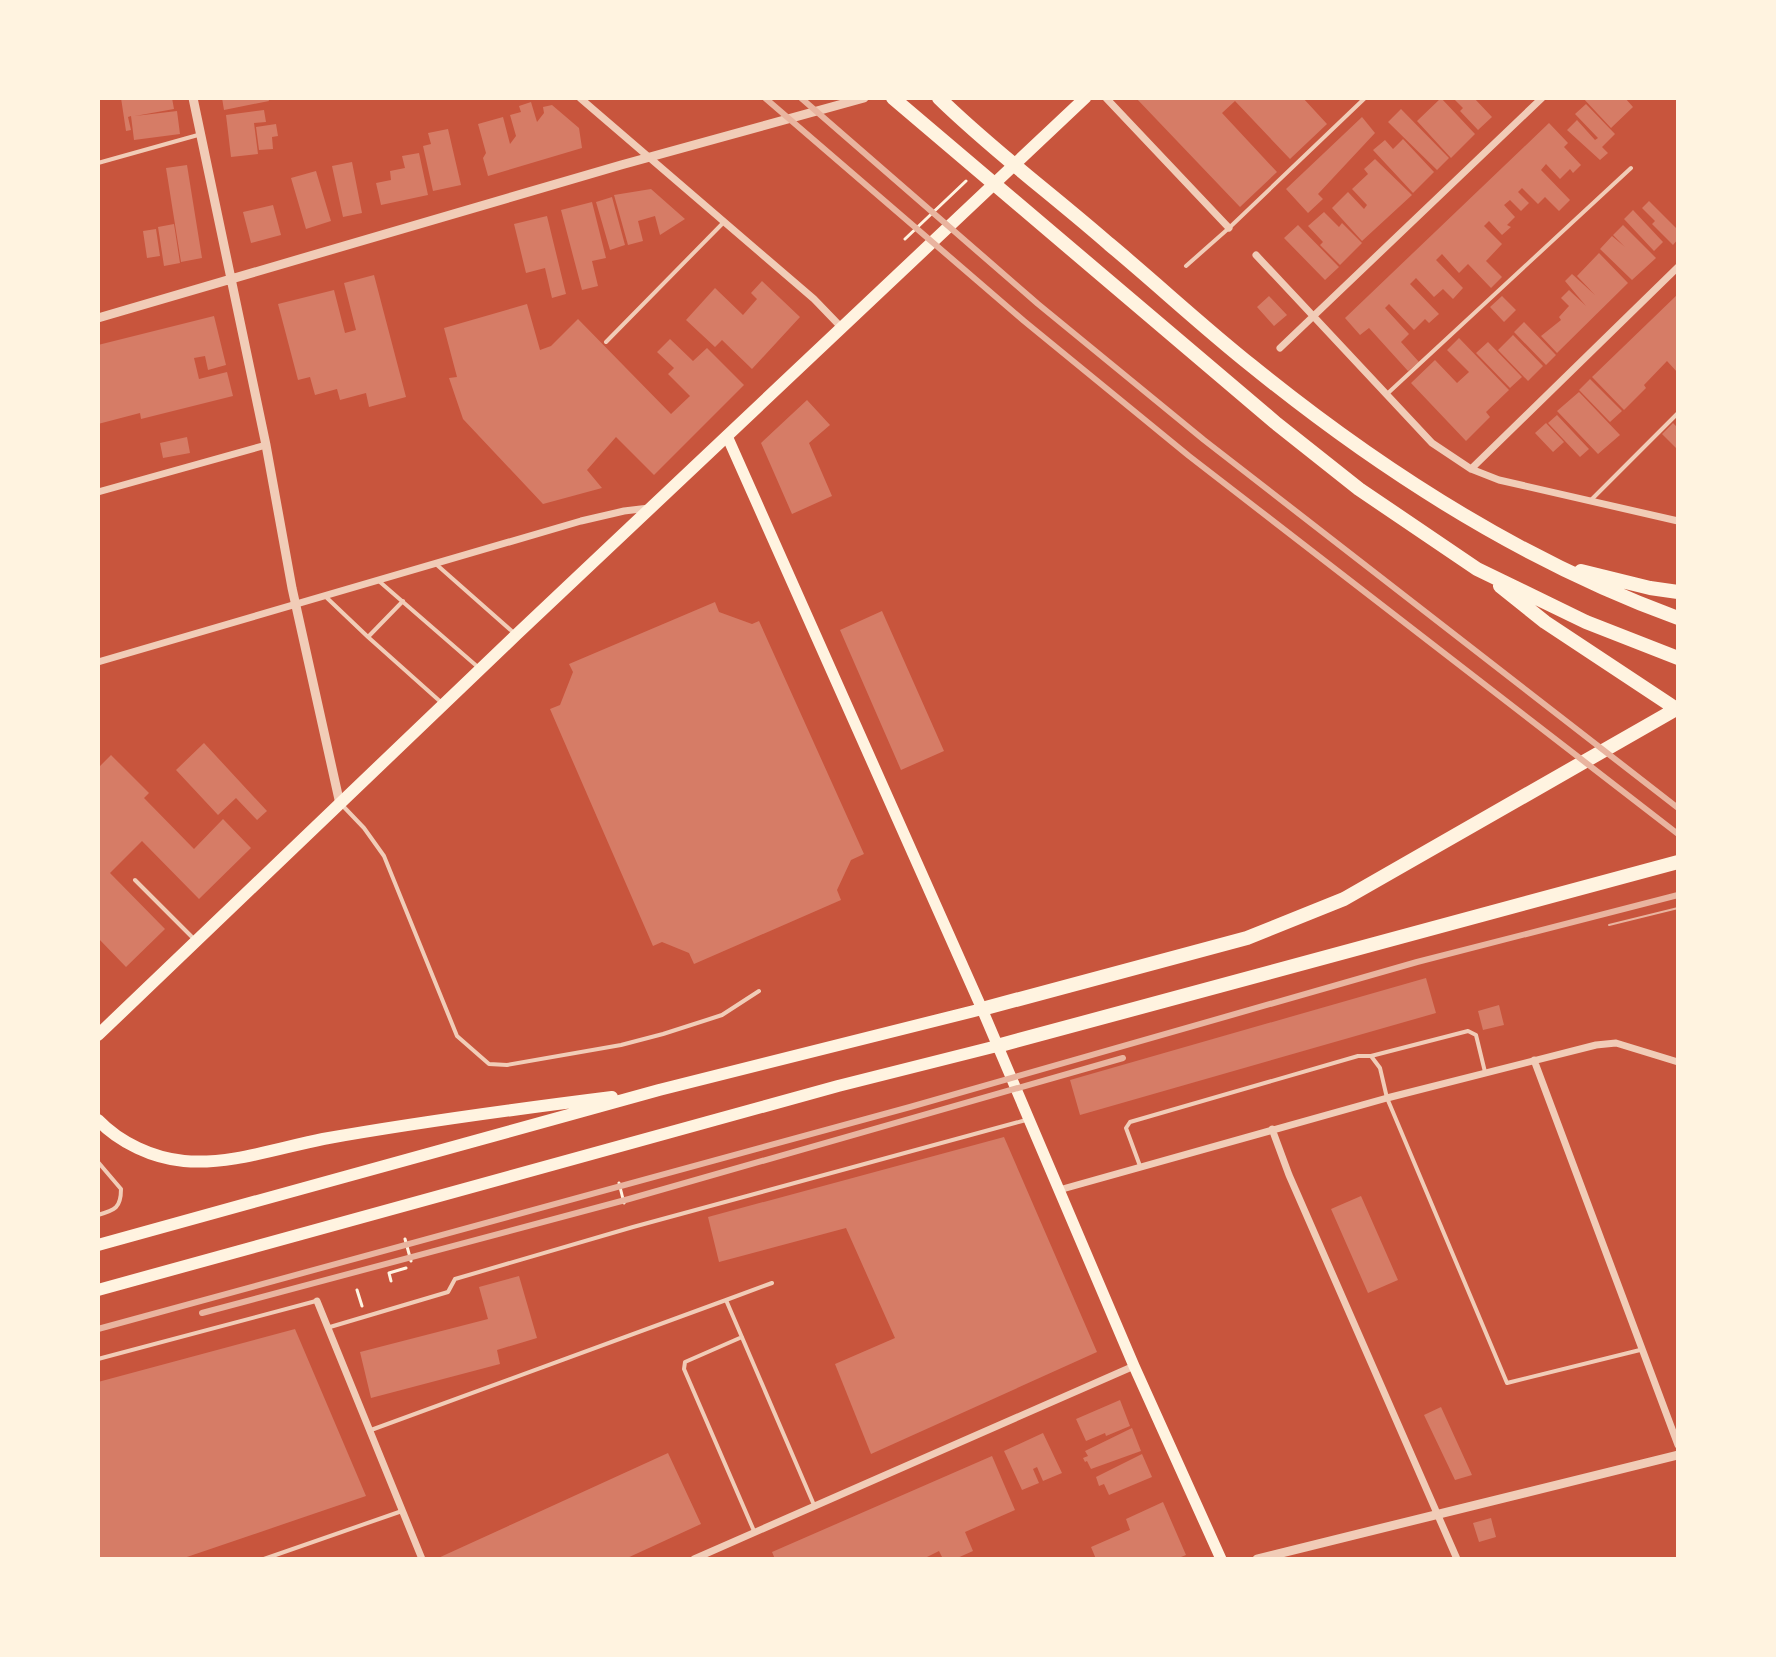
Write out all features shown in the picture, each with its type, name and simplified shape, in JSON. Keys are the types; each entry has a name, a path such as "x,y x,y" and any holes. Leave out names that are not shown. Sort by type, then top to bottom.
{"highway":[{"path":"893,98 1284,430 1359,489 1477,569 1545,622 1678,709 1344,899 1295,920 1197,953 982,1009"},
{"path":"939,98 1252,367 1300,403 1425,489 1551,563 1625,598 1678,618"},
{"path":"1551,563 1678,592"},
{"path":"1477,569 1586,622 1678,658"},
{"path":"997,1046 1678,862"}],"main road":[{"path":"98,1035 1085,98"},
{"path":"727,436 982,1009 1134,1366 1221,1559"},
{"path":"98,1245 659,1090 982,1009"},
{"path":"98,1290 838,1086 997,1046"},
{"path":"98,1120 115,1135 143,1151 170,1159 200,1162 512,1110 659,1090"}],"street":[{"path":"193,98 266,445 295,603 340,804"},
{"path":"580,98 814,299 841,327"},
{"path":"98,318 864,98"},
{"path":"1106,98 1229,228"},
{"path":"1280,348 1542,98"},
{"path":"1256,255 1432,443 1471,469 1499,480 1678,521"},
{"path":"1471,469 1678,267"},
{"path":"98,492 266,445"},
{"path":"98,662 581,521 651,508"},
{"path":"1059,1190 1272,1129 1596,1045 1616,1043 1678,1062"},
{"path":"1534,1060 1678,1445"},
{"path":"1272,1129 1289,1175 1457,1559"},
{"path":"317,1301 422,1559"},
{"path":"694,1559 1134,1366"},
{"path":"1257,1559 1678,1455"}],"lane":[{"path":"1186,266 1365,98"},
{"path":"98,163 201,134"},
{"path":"1387,394 1631,168"},
{"path":"606,342 723,223"},
{"path":"1591,500 1678,413"},
{"path":"435,563 516,635"},
{"path":"377,579 481,669"},
{"path":"323,595 444,705"},
{"path":"368,637 403,601"},
{"path":"340,804 364,828 384,856 457,1036 489,1064 507,1065 649,1038 722,1015 759,991"},
{"path":"135,880 196,940"},
{"path":"1140,1166 1126,1128 1130,1122 1358,1056 1371,1056 1468,1031 1476,1035 1485,1073"},
{"path":"1371,1056 1380,1068 1387,1098 1507,1383 1643,1349"},
{"path":"330,1327 448,1292 455,1279 1029,1119"},
{"path":"98,1162 121,1189 121,1202 115,1210 98,1215"},
{"path":"369,1430 772,1283"},
{"path":"726,1300 814,1505"},
{"path":"98,1359 317,1301"},
{"path":"742,1337 685,1362 684,1369 754,1532"},
{"path":"264,1559 402,1511"}],"path":[{"path":"905,239 971,176"},
{"path":"619,1183 624,1203"},
{"path":"405,1239 411,1261"},
{"path":"391,1281 389,1273 406,1268"},
{"path":"357,1290 365,1317"}],"building":[{"path":"121,98 172,98 174,109 135,116 177,111 180,134 134,140 131,116 128,117 131,130 126,131"},
{"path":"222,98 268,98 269,101 224,110"},
{"path":"1136,98 1303,98 1327,124 1290,159 1235,101 1222,113 1277,172 1240,207"},
{"path":"1441,98 1475,134 1451,158 1417,121"},
{"path":"1453,98 1474,98 1492,117 1478,130 1460,111 1463,108"},
{"path":"1583,98 1625,98 1633,107 1611,128"},
{"path":"531,102 537,122 544,113 543,107 552,105 579,128 582,148 488,176 478,124 503,117 510,144 516,136 510,115 521,112 519,106"},
{"path":"1586,104 1615,134 1602,147 1608,153 1600,160 1567,130 1577,120 1595,140 1598,138 1575,114"},
{"path":"1401,109 1449,158 1437,170 1388,122"},
{"path":"264,110 266,122 254,123 258,154 231,157 226,115"},
{"path":"1362,117 1375,133 1318,194 1323,199 1308,213 1286,189"},
{"path":"1549,123 1568,143 1564,147 1581,165 1573,173 1570,169 1560,179 1546,164 1541,170 1570,200 1559,211 1545,197 1538,204 1522,188 1518,192 1529,203 1521,211 1510,200 1504,205 1515,217 1507,225 1511,227 1502,235 1489,221 1484,226 1502,244 1486,261 1502,277 1491,288 1468,264 1459,273 1442,254 1436,260 1463,288 1453,299 1443,289 1434,297 1416,278 1410,284 1439,314 1429,323 1425,319 1414,330 1389,304 1385,308 1409,334 1401,342 1419,362 1408,371 1369,328 1360,335 1345,318"},
{"path":"276,124 278,136 272,137 273,149 259,150 256,127"},
{"path":"448,129 461,185 433,191 423,146 431,144 428,133"},
{"path":"1403,139 1434,172 1413,193 1373,150 1385,140 1393,149"},
{"path":"419,153 428,195 381,205 376,183 391,180 390,171 405,168 402,156"},
{"path":"1375,159 1412,195 1362,241 1332,208 1348,192 1364,209 1367,205 1352,189 1368,174 1364,169"},
{"path":"352,162 362,213 343,217 332,166"},
{"path":"187,165 202,258 181,262 166,168"},
{"path":"316,171 331,221 306,229 291,178"},
{"path":"651,189 685,219 660,235 655,216 638,221 643,241 628,245 614,195"},
{"path":"612,197 625,245 610,250 596,202"},
{"path":"1649,201 1678,230 1678,239 1673,245 1652,224 1655,221 1642,208"},
{"path":"592,202 606,258 592,261 598,286 582,290 561,210"},
{"path":"273,205 281,235 251,243 243,212"},
{"path":"1633,210 1663,242 1654,251 1624,219"},
{"path":"1324,212 1339,227 1342,223 1362,243 1340,265 1320,245 1323,242 1308,226"},
{"path":"547,216 566,294 552,298 545,268 526,273 514,224"},
{"path":"174,224 180,263 164,266 158,227"},
{"path":"1298,225 1339,267 1325,280 1284,238"},
{"path":"1623,225 1656,258 1632,280 1600,249 1612,236 1625,247 1613,235"},
{"path":"156,229 160,256 147,258 143,231"},
{"path":"1599,253 1628,283 1557,353 1541,336 1561,320 1559,317 1569,306 1561,298 1569,290 1586,306 1565,281 1572,274 1595,295 1577,276"},
{"path":"374,275 406,397 369,407 366,393 340,400 337,389 315,395 310,377 298,380 278,304 334,290 345,333 356,330 344,283"},
{"path":"762,281 800,317 752,369 722,340 715,347 686,320 715,288 743,315 757,299 751,293"},
{"path":"1678,294 1678,373 1667,361 1624,410 1592,377"},
{"path":"1269,296 1287,315 1274,326 1257,307"},
{"path":"1502,296 1516,310 1504,322 1490,307"},
{"path":"527,304 540,350 551,346 578,319 671,414 690,396 668,374 674,368 657,352 670,339 693,361 707,348 744,385 654,475 616,437 587,470 602,488 543,504 463,419 449,378 457,377 444,328"},
{"path":"214,316 226,365 208,370 205,356 194,358 199,379 227,372 233,396 141,419 140,413 98,424 98,345"},
{"path":"1524,322 1556,355 1546,365 1514,332"},
{"path":"1513,335 1543,366 1528,381 1498,350"},
{"path":"1459,338 1509,390 1486,412 1490,417 1466,441 1411,383 1435,360 1457,383 1469,372 1447,350"},
{"path":"1488,342 1522,377 1510,388 1476,353"},
{"path":"1590,379 1622,411 1610,422 1579,390"},
{"path":"1579,392 1620,435 1598,454 1557,411"},
{"path":"807,400 830,425 809,443 832,496 792,514 761,443"},
{"path":"1557,415 1589,449 1580,457 1548,423"},
{"path":"1546,423 1564,442 1553,452 1535,433"},
{"path":"1673,423 1678,428 1678,450 1662,434"},
{"path":"187,437 190,453 163,458 160,443"},
{"path":"715,602 719,612 752,624 759,621 864,854 851,860 837,890 841,900 694,964 689,953 662,942 653,946 550,709 560,705 573,672 569,664"},
{"path":"882,611 944,751 901,770 840,630"},
{"path":"204,743 267,811 257,820 236,798 218,815 176,770"},
{"path":"111,755 149,793 144,798 194,849 223,819 251,848 199,899 142,841 110,873 165,929 126,967 98,938 98,768"},
{"path":"1426,978 1436,1013 1080,1115 1070,1080"},
{"path":"1499,1005 1504,1025 1483,1030 1478,1011"},
{"path":"1004,1137 1097,1352 871,1454 835,1364 895,1338 846,1228 719,1262 708,1217"},
{"path":"1361,1196 1398,1280 1368,1293 1331,1209"},
{"path":"519,1276 537,1338 497,1350 500,1364 371,1398 360,1352 488,1319 479,1287"},
{"path":"295,1329 366,1496 181,1559 98,1559 98,1382"},
{"path":"1120,1400 1130,1426 1086,1441 1076,1419"},
{"path":"1441,1407 1472,1475 1455,1480 1424,1415"},
{"path":"1132,1428 1141,1451 1091,1469 1085,1462 1083,1458 1088,1456 1085,1451"},
{"path":"1043,1433 1062,1473 1043,1481 1037,1467 1033,1469 1039,1483 1022,1490 1004,1451"},
{"path":"668,1453 701,1524 625,1559 436,1559"},
{"path":"1142,1454 1152,1477 1109,1495 1104,1484 1099,1486 1096,1477"},
{"path":"992,1456 1015,1510 965,1532 973,1551 955,1559 943,1559 939,1551 923,1559 775,1559 772,1552"},
{"path":"1163,1502 1186,1555 1176,1559 1096,1559 1091,1547 1130,1530 1126,1519"},
{"path":"1491,1518 1496,1537 1479,1542 1473,1523"}],"tram line":[{"path":"1609,925 1678,908"}],"railway":[{"path":"765,98 1024,321 1189,456 1678,834"},
{"path":"801,98 1038,304 1204,440 1678,808"},
{"path":"98,1329 910,1107 1417,962 1678,895"},
{"path":"202,1313 629,1199 1123,1058"}]}
